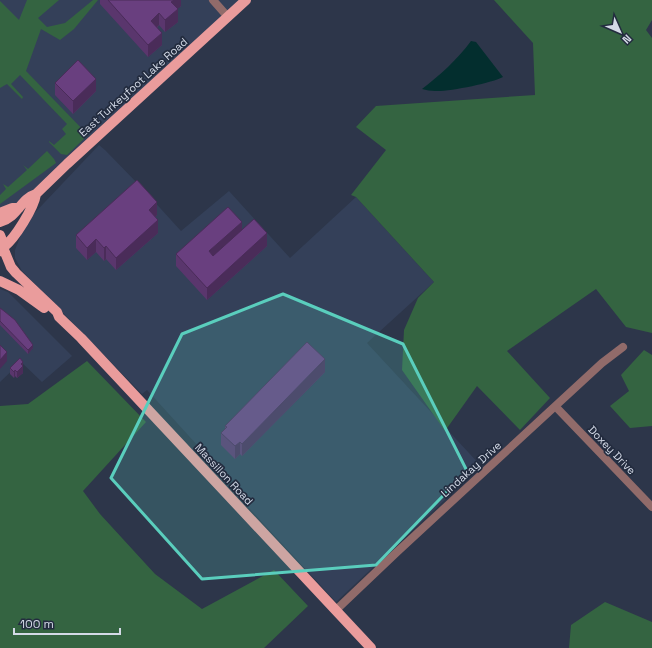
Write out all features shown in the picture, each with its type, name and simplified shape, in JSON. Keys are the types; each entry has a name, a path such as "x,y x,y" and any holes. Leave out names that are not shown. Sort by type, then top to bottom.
{"main road":[{"name":"East Turkeyfoot Lake Road","path":"0,222 6,221 15,214 31,196 36,194 73,158 246,0"},
{"name":"East Turkeyfoot Lake Road","path":"2,252 11,241 35,202 36,194"},
{"path":"0,213 12,208 19,208"},
{"name":"Massillon Road","path":"0,235 2,238 2,252 16,273 57,312 59,317 81,338 371,648"},
{"name":"Massillon Road","path":"0,281 19,290 53,316 59,317"}],"street":[{"path":"213,0 228,17"},
{"name":"Lindakay Drive","path":"336,610 602,363 623,347"},
{"name":"Doxey Drive","path":"556,407 652,507"}],"highlighted area":[{"path":"283,294 403,344 467,471 376,565 202,579 111,478 182,334"}],"shaded area":[{"path":"0,0 246,0 36,194 0,213"},
{"path":"471,41 476,42 503,77 459,89 433,91 422,89 448,67"},
{"path":"99,145 141,187 181,231 229,191 290,258 356,197 434,282 367,343 481,466 336,602 247,506 249,502 147,390 142,394 22,271 15,258 15,250 26,222"},
{"path":"0,289 8,292 72,356 42,382 21,362 0,382"}],"green space":[{"path":"27,0 59,0 38,18 47,27 65,23 93,0 98,0 74,29 60,40 41,29 26,71 88,135 67,155 61,154 49,141 54,145 66,134 62,129 67,124 20,75 11,84 23,97 22,99 7,84 0,88 0,1 19,20"},
{"path":"494,0 652,0 652,20 646,30 652,38 652,333 626,327 596,289 507,351 550,398 520,430 477,386 445,431 402,370 404,330 418,298 434,282 356,197 351,195 386,150 356,127 376,106 535,95 533,43"},
{"path":"47,151 56,163 0,204 0,195 6,189 3,184 8,187 27,170 23,165 28,169"},
{"path":"644,350 652,355 652,426 630,428 610,406 629,391 621,375"},
{"path":"87,361 146,422 83,491 100,514 155,574 202,609 274,570 308,606 264,648 0,648 0,406 28,404"},
{"path":"605,602 652,622 652,648 569,648 571,625"}],"building":[{"path":"108,0 174,0 171,2 178,9 165,20 159,13 151,21 162,33 148,45"},
{"path":"78,60 96,79 73,101 55,83"},
{"path":"137,180 157,202 149,210 158,220 116,258 106,246 104,248 96,239 87,248 76,235"},
{"path":"228,207 242,222 209,251 213,256 254,219 267,233 207,288 176,254"},
{"path":"0,308 15,320 33,345 28,350 0,321"},
{"path":"307,342 325,359 242,444 240,442 235,446 221,433 227,427 225,426"},
{"path":"0,345 7,352 0,360"},
{"path":"20,358 23,362 21,364 23,366 17,372 15,370 14,372 10,368"}]}
